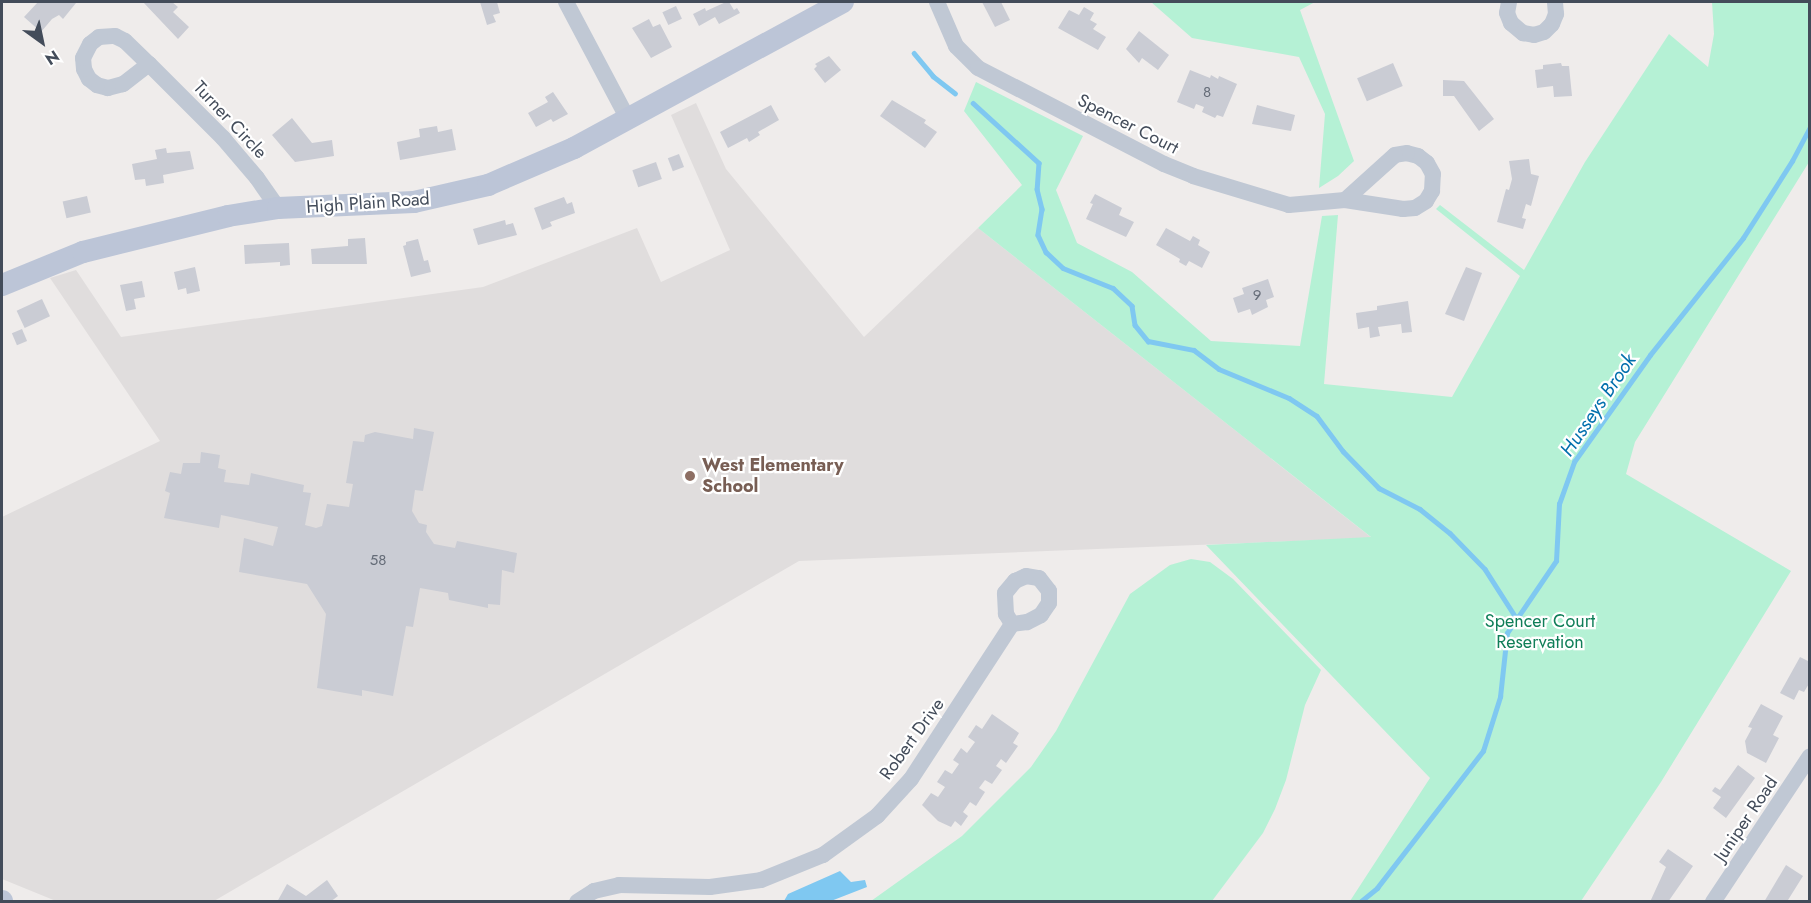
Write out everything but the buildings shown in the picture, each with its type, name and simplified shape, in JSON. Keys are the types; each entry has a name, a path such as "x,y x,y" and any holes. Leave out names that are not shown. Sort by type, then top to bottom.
{"street":[{"path":"566,2 628,119"},
{"name":"High Plain Road","path":"2,285 83,252 228,216 278,208 367,206 452,195 507,178 574,148 843,2"},
{"name":"Spencer Court","path":"937,2 956,46 978,68 1164,164 1279,204 1301,206 1345,200 1403,209 1415,208 1430,196 1434,185 1433,174 1427,163 1418,156 1407,153 1395,155 1345,200"},
{"path":"1509,2 1508,12 1511,23 1528,35 1539,34 1552,24 1556,14 1555,2"},
{"name":"Turner Circle","path":"149,64 229,145 278,208"},
{"name":"Robert Drive","path":"577,902 594,891 619,885 710,887 761,880 823,855 877,816 911,779 1012,624"},
{"name":"Juniper Road","path":"1713,902 1809,756"}],"shaded area":[{"name":"West Elementary School","path":"696,103 726,169 864,337 978,228 1372,538 799,561 214,901 56,901 2,879 2,517 160,441 50,278 76,270 121,337 483,287 637,228 661,282 730,250 671,115"}],"green space":[{"path":"1151,2 1315,2 1300,10 1354,161 1338,176 1319,188 1325,114 1299,57 1192,38"},
{"name":"Spencer Court Reservation","path":"1712,2 1809,2 1809,162 1635,442 1626,474 1791,571 1661,782 1581,901 1350,901 1430,778 1206,545 1371,537 978,228 1022,185 964,111 976,82 1083,136 1056,190 1077,243 1132,272 1211,341 1300,346 1322,216 1338,215 1324,384 1452,397 1520,276 1436,209 1440,205 1524,270 1585,162 1669,34 1708,67 1714,34"},
{"path":"1191,559 1210,562 1233,579 1321,670 1305,705 1286,780 1275,809 1263,833 1212,901 871,901 962,836 1031,767 1056,731 1130,594 1170,565"}],"water":[{"path":"840,871 851,882 865,880 867,887 831,901 784,901 788,894"}],"waterway":[{"path":"914,53 933,76 955,93"},
{"path":"973,103 1039,163 1037,189 1042,209 1038,235 1046,252 1063,268 1113,288 1132,306 1135,325 1148,341 1194,350 1219,369 1289,398 1317,416 1343,451 1379,488 1420,509 1450,533 1485,569 1517,619"},
{"name":"Husseys Brook","path":"1360,902 1377,888 1483,751 1500,697 1507,633 1556,561 1559,504 1574,462 1650,355 1743,238 1792,161 1810,127"}],"place":[{"name":"West Elementary School","path":"690,476"}]}
